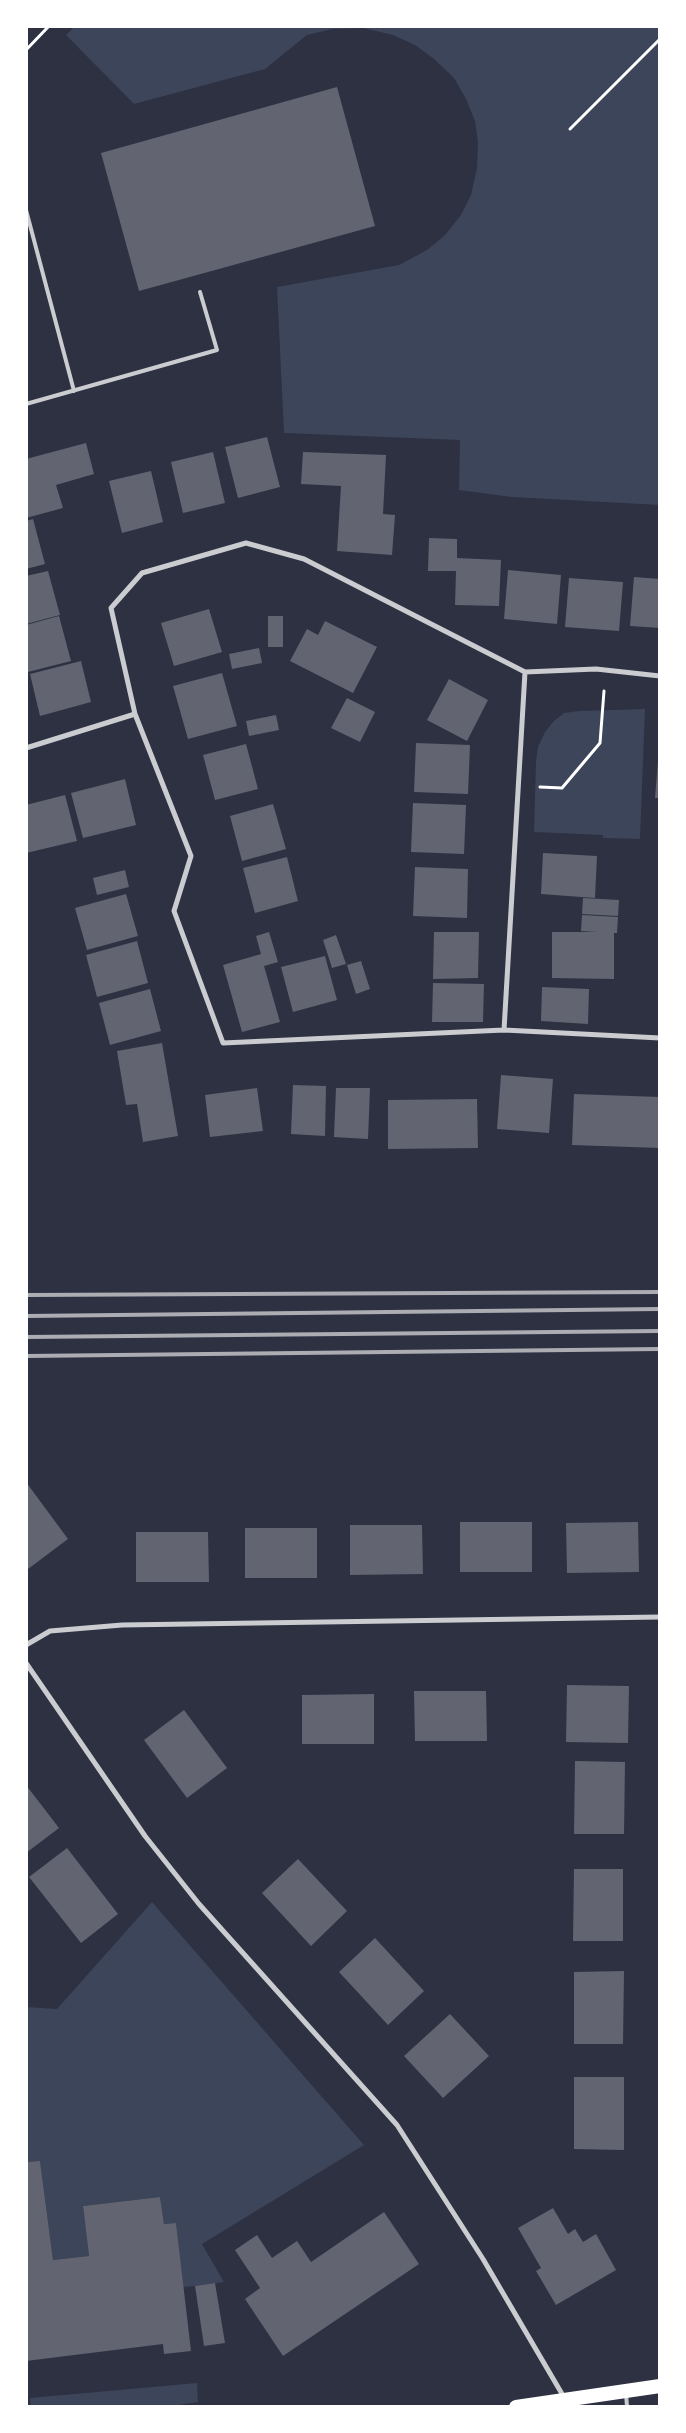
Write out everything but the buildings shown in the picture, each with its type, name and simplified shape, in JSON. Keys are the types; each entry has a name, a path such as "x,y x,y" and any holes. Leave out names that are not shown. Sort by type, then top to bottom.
{"highway":[{"path":"516,2407 660,2386"}],"street":[{"path":"660,676 605,670 525,672 304,559 246,543 142,573 111,608 135,714 190,856 174,911 223,1043 504,1030 660,1038"},
{"path":"504,1030 525,672"},
{"path":"26,748 135,714"},
{"path":"26,1645 50,1631 122,1625 660,1617"},
{"path":"26,1664 145,1836 199,1904 397,2125 483,2259 566,2400"}],"lane":[{"path":"26,210 74,391"},
{"path":"26,404 217,350 200,292"},
{"path":"625,2391 627,2407"}],"path":[{"path":"26,50 49,26"},
{"path":"570,129 660,39"},
{"path":"518,786 562,788 600,743 605,670"}],"shaded area":[{"path":"75,26 660,26 660,505 512,497 459,490 460,440 284,433 277,287 399,265 427,250 445,235 461,215 471,195 477,168 478,142 475,121 466,99 454,78 434,59 415,45 393,35 363,28 333,29 307,35 265,69 134,104 66,35"},
{"path":"645,709 640,839 603,838 603,835 534,832 538,747 545,732 554,721 564,713 579,711"},
{"path":"152,1902 364,2145 202,2244 224,2282 183,2287 176,2223 164,2224 160,2197 83,2206 89,2256 53,2260 40,2161 26,2162 26,2007 57,2009"},
{"path":"197,2383 198,2402 167,2407 31,2407 30,2398"}],"railway":[{"path":"26,1295 660,1292"},
{"path":"26,1316 660,1309"},
{"path":"26,1337 660,1331"},
{"path":"26,1356 660,1349"}]}
